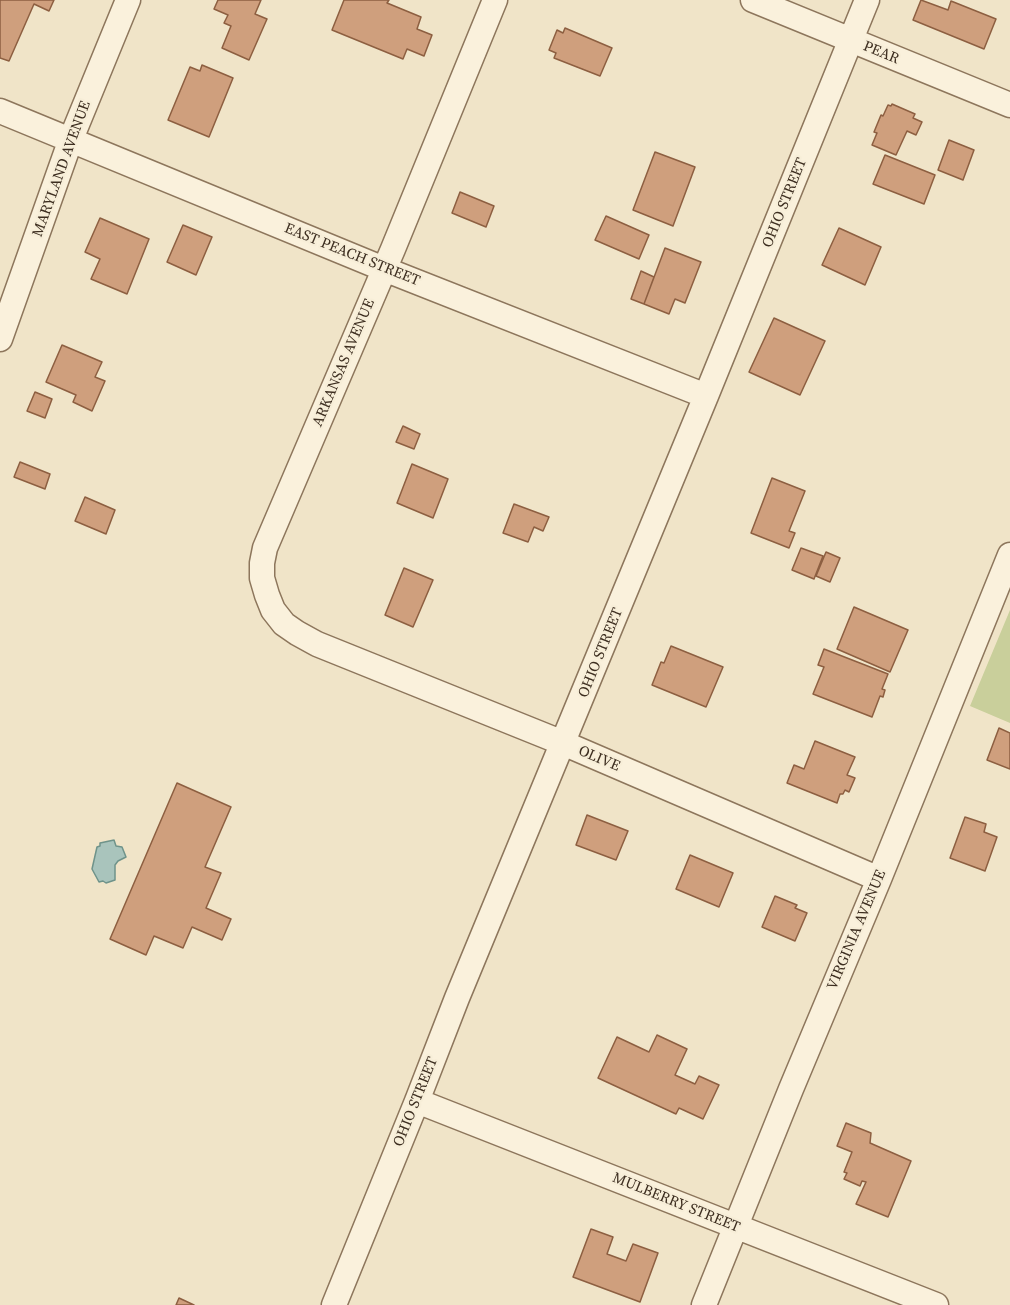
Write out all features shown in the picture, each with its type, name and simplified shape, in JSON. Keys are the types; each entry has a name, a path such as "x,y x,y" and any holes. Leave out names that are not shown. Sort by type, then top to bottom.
{"street":[{"name":"MARYLAND AVENUE","path":"0,339 71,139 128,0"},
{"name":"ARKANSAS AVENUE","path":"317,644 284,624 273,610 262,578 265,548 495,0"},
{"name":"PEAR","path":"753,0 1010,105"},
{"name":"OHIO STREET","path":"334,1305 457,998 867,0"},
{"name":"EAST PEACH STREET","path":"0,111 384,269 706,396"},
{"name":"VIRGINIA AVENUE","path":"704,1305 1010,555"},
{"name":"OLIVE","path":"317,644 563,743 879,879"},
{"name":"MULBERRY STREET","path":"417,1101 936,1305"}],"green space":[{"path":"1010,610 1010,723 970,706"}],"water":[{"path":"114,840 116,846 122,847 126,857 115,865 115,880 106,883 99,882 92,869 97,847 100,843"}],"building":[{"path":"0,0 54,0 49,11 34,4 9,61 0,58"},
{"path":"218,0 261,0 255,14 267,19 249,60 222,48 231,26 224,23 228,15 214,9"},
{"path":"344,0 389,0 387,3 421,17 417,29 432,35 424,56 407,49 403,59 332,30"},
{"path":"921,0 948,10 951,1 996,19 984,49 913,20"},
{"path":"565,28 612,48 600,76 554,58 556,53 549,50 557,30 563,33"},
{"path":"202,65 233,78 209,137 168,120 190,67 200,71"},
{"path":"892,104 915,114 913,118 922,122 916,135 907,131 896,155 872,145 877,133 874,132 881,115 883,116 888,105"},
{"path":"949,140 974,150 963,180 938,170"},
{"path":"655,152 695,167 673,226 633,210"},
{"path":"885,155 935,175 924,204 873,184"},
{"path":"460,192 494,206 486,227 452,213"},
{"path":"606,216 649,235 639,259 595,240"},
{"path":"100,218 149,239 127,294 91,279 100,259 85,252"},
{"path":"183,225 212,237 196,275 167,262"},
{"path":"839,228 881,247 865,285 822,265"},
{"path":"665,248 701,262 685,303 675,299 669,314 644,304"},
{"path":"641,271 654,277 644,304 631,299"},
{"path":"774,318 825,341 800,395 749,372"},
{"path":"62,345 102,362 95,377 105,381 92,411 73,402 76,395 46,382"},
{"path":"35,392 52,399 45,418 27,411"},
{"path":"403,426 420,434 414,449 396,442"},
{"path":"20,462 50,474 45,489 14,477"},
{"path":"412,464 448,479 433,518 397,503"},
{"path":"772,478 805,491 789,531 795,533 789,548 751,533"},
{"path":"85,497 115,510 106,534 75,521"},
{"path":"514,504 549,517 543,531 534,527 528,542 503,533"},
{"path":"801,548 823,556 814,579 792,570"},
{"path":"826,552 840,558 830,582 816,576"},
{"path":"404,568 433,580 413,627 385,615"},
{"path":"854,607 908,630 890,672 837,649"},
{"path":"671,646 723,667 706,707 652,685 661,662 664,663"},
{"path":"824,649 888,674 882,689 885,690 883,697 880,696 872,717 813,694 824,667 818,665"},
{"path":"999,728 1010,733 1010,769 987,760"},
{"path":"815,741 855,757 847,775 855,778 849,792 845,790 843,794 840,794 837,803 787,783 794,765 804,769"},
{"path":"177,783 231,807 205,867 221,873 206,908 231,919 222,940 192,927 183,948 154,936 146,955 110,939"},
{"path":"587,815 628,831 616,860 576,845"},
{"path":"965,817 986,824 984,832 997,837 985,871 950,858"},
{"path":"690,855 733,873 719,907 676,889"},
{"path":"775,896 797,905 795,908 807,913 795,941 762,927"},
{"path":"657,1035 687,1049 675,1075 695,1084 699,1076 719,1085 703,1119 679,1108 676,1114 598,1078 617,1037 649,1052"},
{"path":"846,1123 871,1133 870,1143 911,1161 888,1217 856,1204 866,1182 862,1181 860,1186 844,1179 847,1173 844,1172 852,1152 837,1146"},
{"path":"591,1229 613,1237 607,1254 626,1261 633,1244 658,1253 640,1302 573,1277"},
{"path":"179,1298 194,1305 176,1305"}]}
